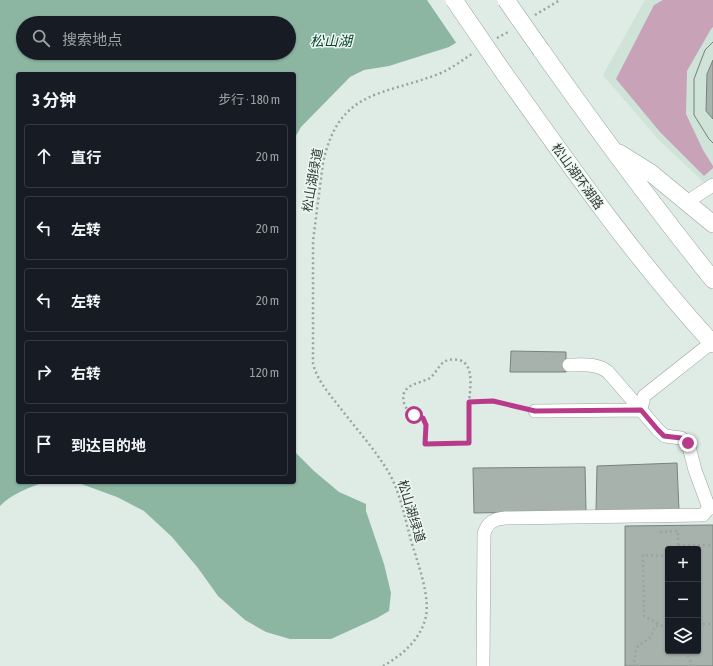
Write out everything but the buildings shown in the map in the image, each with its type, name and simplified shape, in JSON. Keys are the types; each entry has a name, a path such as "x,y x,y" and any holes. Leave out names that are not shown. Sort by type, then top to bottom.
{"main road":[{"name":"松山湖环湖路","path":"454,0 504,73 607,217 712,344"},
{"path":"506,0 540,50 611,148 667,223 713,280"},
{"path":"611,148 651,173 713,224"}],"street":[{"path":"687,202 713,185"},
{"path":"641,410 644,396 712,344"},
{"path":"483,666 484,534 486,526 490,522 497,518 703,515 711,508 695,470 688,443 681,438 664,436 603,368 597,366 569,365"},
{"path":"535,411 641,410"}],"path":[{"path":"534,16 560,0"},
{"path":"494,40 514,28"},
{"name":"松山湖绿道","path":"383,666 398,657 412,643 423,628 427,607 424,587 394,484 387,469 319,381 313,364 313,241 322,163 329,140 335,129 341,119 356,104 381,92 442,72 475,52"},
{"path":"456,360 462,361 470,372 469,402 469,443 425,444 426,425 423,418 409,412 403,401 404,392 408,387 428,379 436,373 443,362 456,360"},
{"path":"469,402 493,401 535,411"},
{"path":"660,532 678,531 678,545 713,545"},
{"path":"665,556 644,555 644,616 665,627"},
{"path":"701,624 713,624"},
{"path":"637,666 634,662 634,656 638,646 651,637 655,626 662,625"},
{"path":"687,654 693,666"}],"shaded area":[{"path":"645,0 713,0 713,191 658,139 603,75"},
{"path":"663,0 713,0 713,27 687,71 686,114 703,150 713,166 713,168 704,176 660,132 616,79 654,5"}],"water":[{"name":"松山湖","path":"0,0 527,0 449,47 389,66 364,70 350,77 301,127 296,136 296,72 16,72 16,484 39,484 26,489 0,506"},
{"path":"296,453 314,471 339,492 366,504 366,511 384,564 391,593 389,611 331,639 290,639 266,632 245,620 218,596 198,568 172,537 144,511 117,497 81,484 296,484"}],"pier":[{"path":"427,0 529,0 457,44"}],"tram line":[{"path":"713,42 705,50 694,79 694,115 713,143"}],"route":[{"path":"414,415 423,418 426,425 425,444 469,443 469,402 493,401 535,411 641,410 664,436 681,438 688,443"}]}
